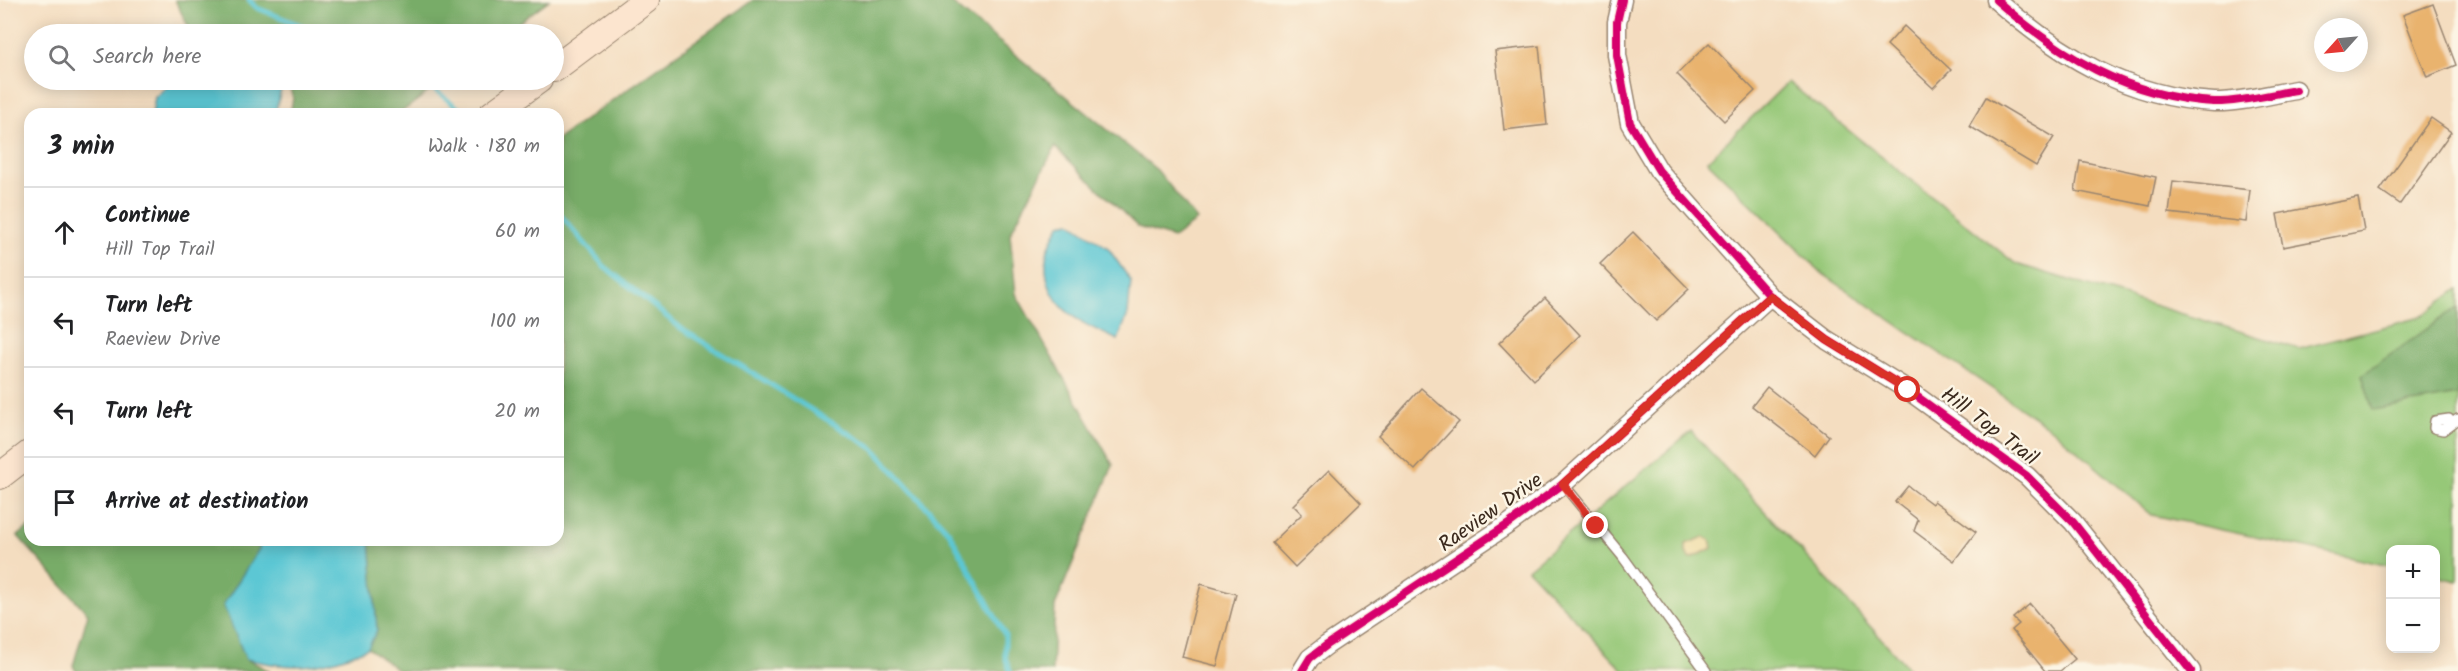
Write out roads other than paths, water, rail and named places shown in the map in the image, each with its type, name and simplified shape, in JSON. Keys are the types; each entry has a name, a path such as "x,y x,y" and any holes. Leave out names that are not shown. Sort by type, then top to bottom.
{"main road":[{"path":"564,62 646,0"},
{"path":"500,108 525,90"},
{"path":"0,476 24,458"}],"street":[{"name":"Hill Top Trail","path":"1622,0 1617,22 1617,55 1630,123 1659,171 1770,296 1827,340 1908,390 2027,476 2073,522 2190,671"},
{"path":"1996,0 2051,45 2097,73 2162,94 2215,102 2296,90"},
{"name":"Raeview Drive","path":"1302,671 1310,658 1327,645 1492,535 1563,484 1770,296"}],"lane":[{"path":"1563,484 1623,557 1706,671"}],"water":[{"path":"163,90 281,90 276,108 153,108 155,97"},
{"path":"1070,222 1108,248 1131,281 1128,314 1118,340 1067,312 1051,290 1047,276 1047,251 1060,224"},
{"path":"260,546 370,546 377,630 368,648 336,660 308,666 279,665 246,659 223,605"}],"waterway":[{"path":"249,0 257,8 298,24"},
{"path":"435,90 458,108"},
{"path":"564,219 604,266 682,329 874,449 949,532 1005,635 1005,657 1010,671"}]}
